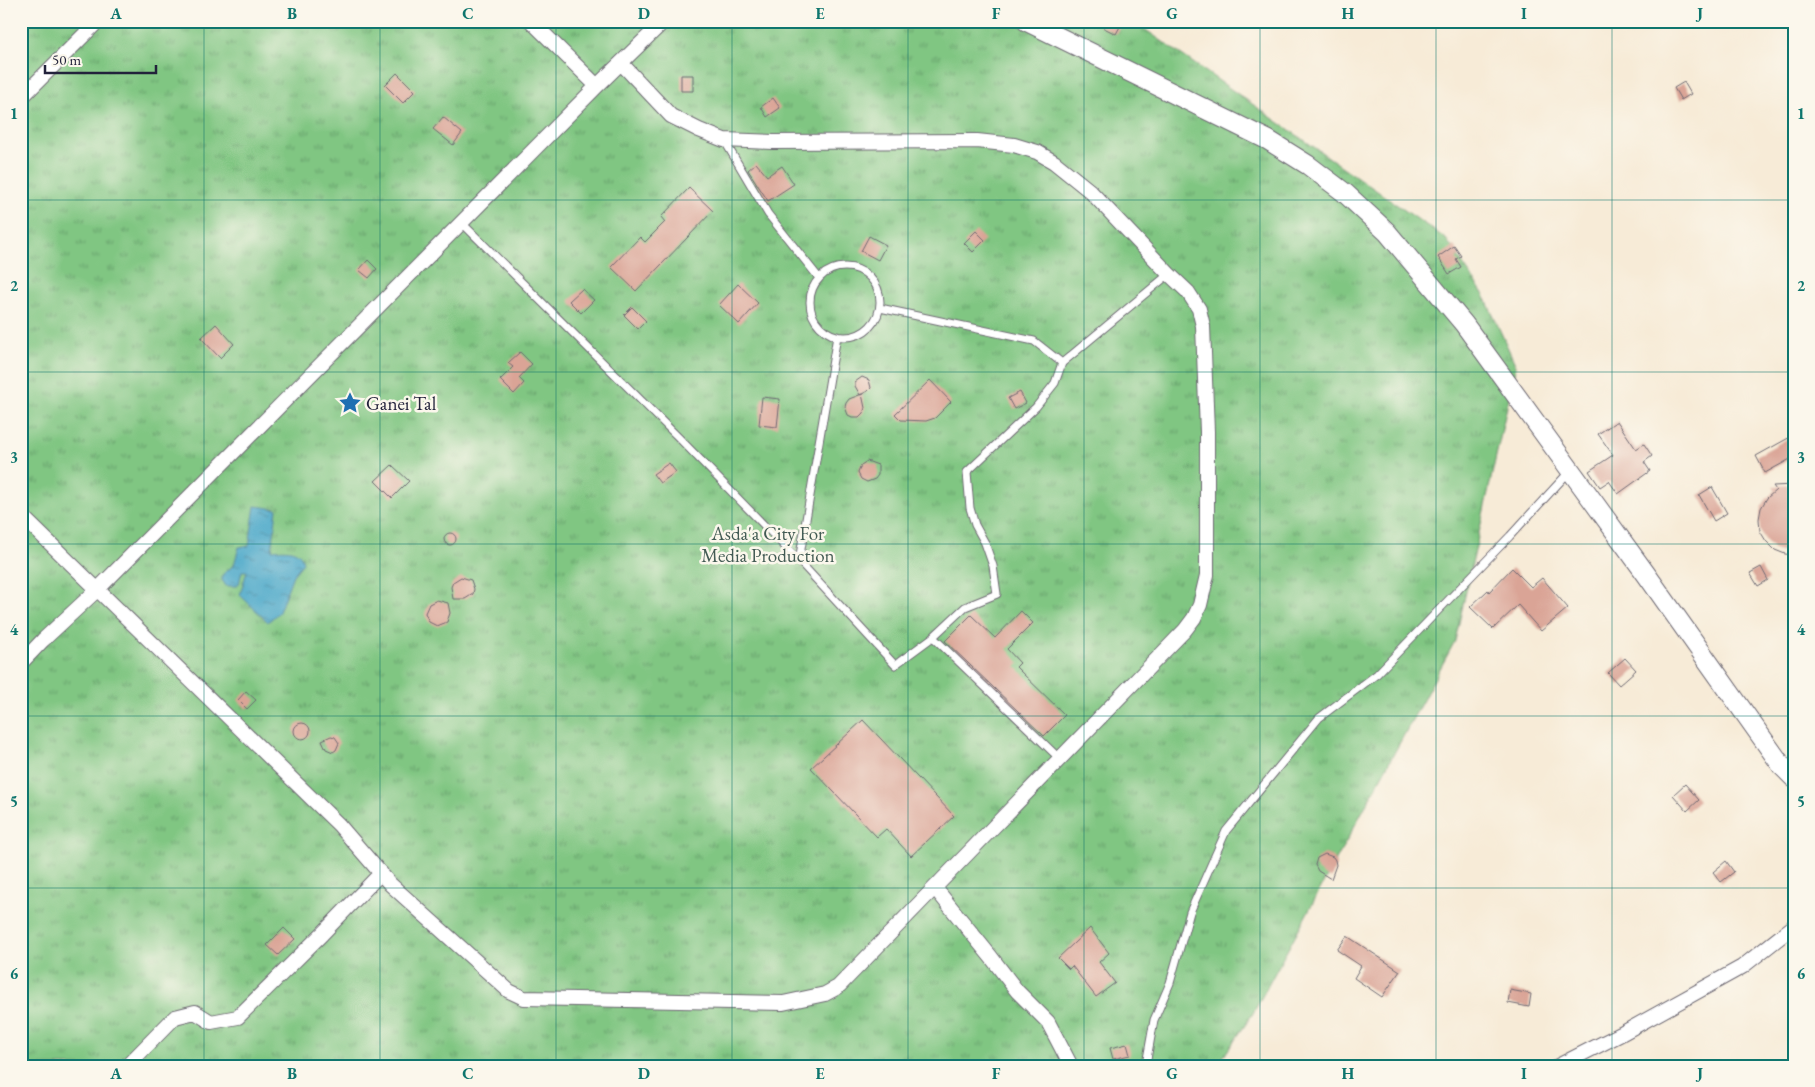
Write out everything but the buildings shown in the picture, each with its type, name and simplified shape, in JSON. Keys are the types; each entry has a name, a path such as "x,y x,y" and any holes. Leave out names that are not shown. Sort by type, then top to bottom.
{"main road":[{"path":"1026,21 1268,140 1308,165 1346,193 1387,232 1464,324 1571,470 1782,766 1794,778"}],"street":[{"path":"21,98 98,21"},
{"path":"531,21 597,86"},
{"path":"21,662 98,589 597,86 664,21"},
{"path":"21,515 339,826 390,884 509,991 524,998 783,1003 825,994 838,987 1185,630 1194,618 1204,592 1207,566 1207,432 1203,326 1199,309 1188,292 1090,191 1054,162 1037,152 1014,145 977,141 772,142 724,140 671,116 621,63"},
{"path":"127,1066 175,1017 195,1012 211,1022 238,1016 381,873"},
{"path":"935,888 1017,991 1048,1022 1071,1066"},
{"path":"1558,1066 1742,968 1794,926"}],"lane":[{"path":"724,140 768,214 819,278"},
{"path":"462,223 679,438 799,561 895,665 934,637 964,607 997,594 993,566 985,543 975,525 970,508 967,472 1036,407 1055,383 1062,362 1169,274"},
{"path":"838,267 850,267 861,270 877,286 880,308 876,319 864,331 848,337 837,336 826,332 816,323 811,312 809,300 812,288 819,278 828,271 838,267"},
{"path":"880,308 1034,341 1062,362"},
{"path":"799,561 837,336"},
{"path":"1141,1066 1147,1059 1154,1020 1170,983 1190,912 1226,831 1319,718 1377,674 1571,470"},
{"path":"934,637 1059,758"}],"green space":[{"name":"Asda'a City For Media Production","path":"21,21 1133,21 1446,239 1484,295 1516,366 1455,641 1252,1015 1217,1066 21,1066"}],"water":[{"path":"255,506 277,509 272,550 291,550 299,554 303,563 293,575 279,612 268,622 240,595 247,571 242,571 237,586 226,586 222,580 222,575 234,565 239,547 249,546"}],"place":[{"name":"Ganei Tal","path":"350,403"}]}
